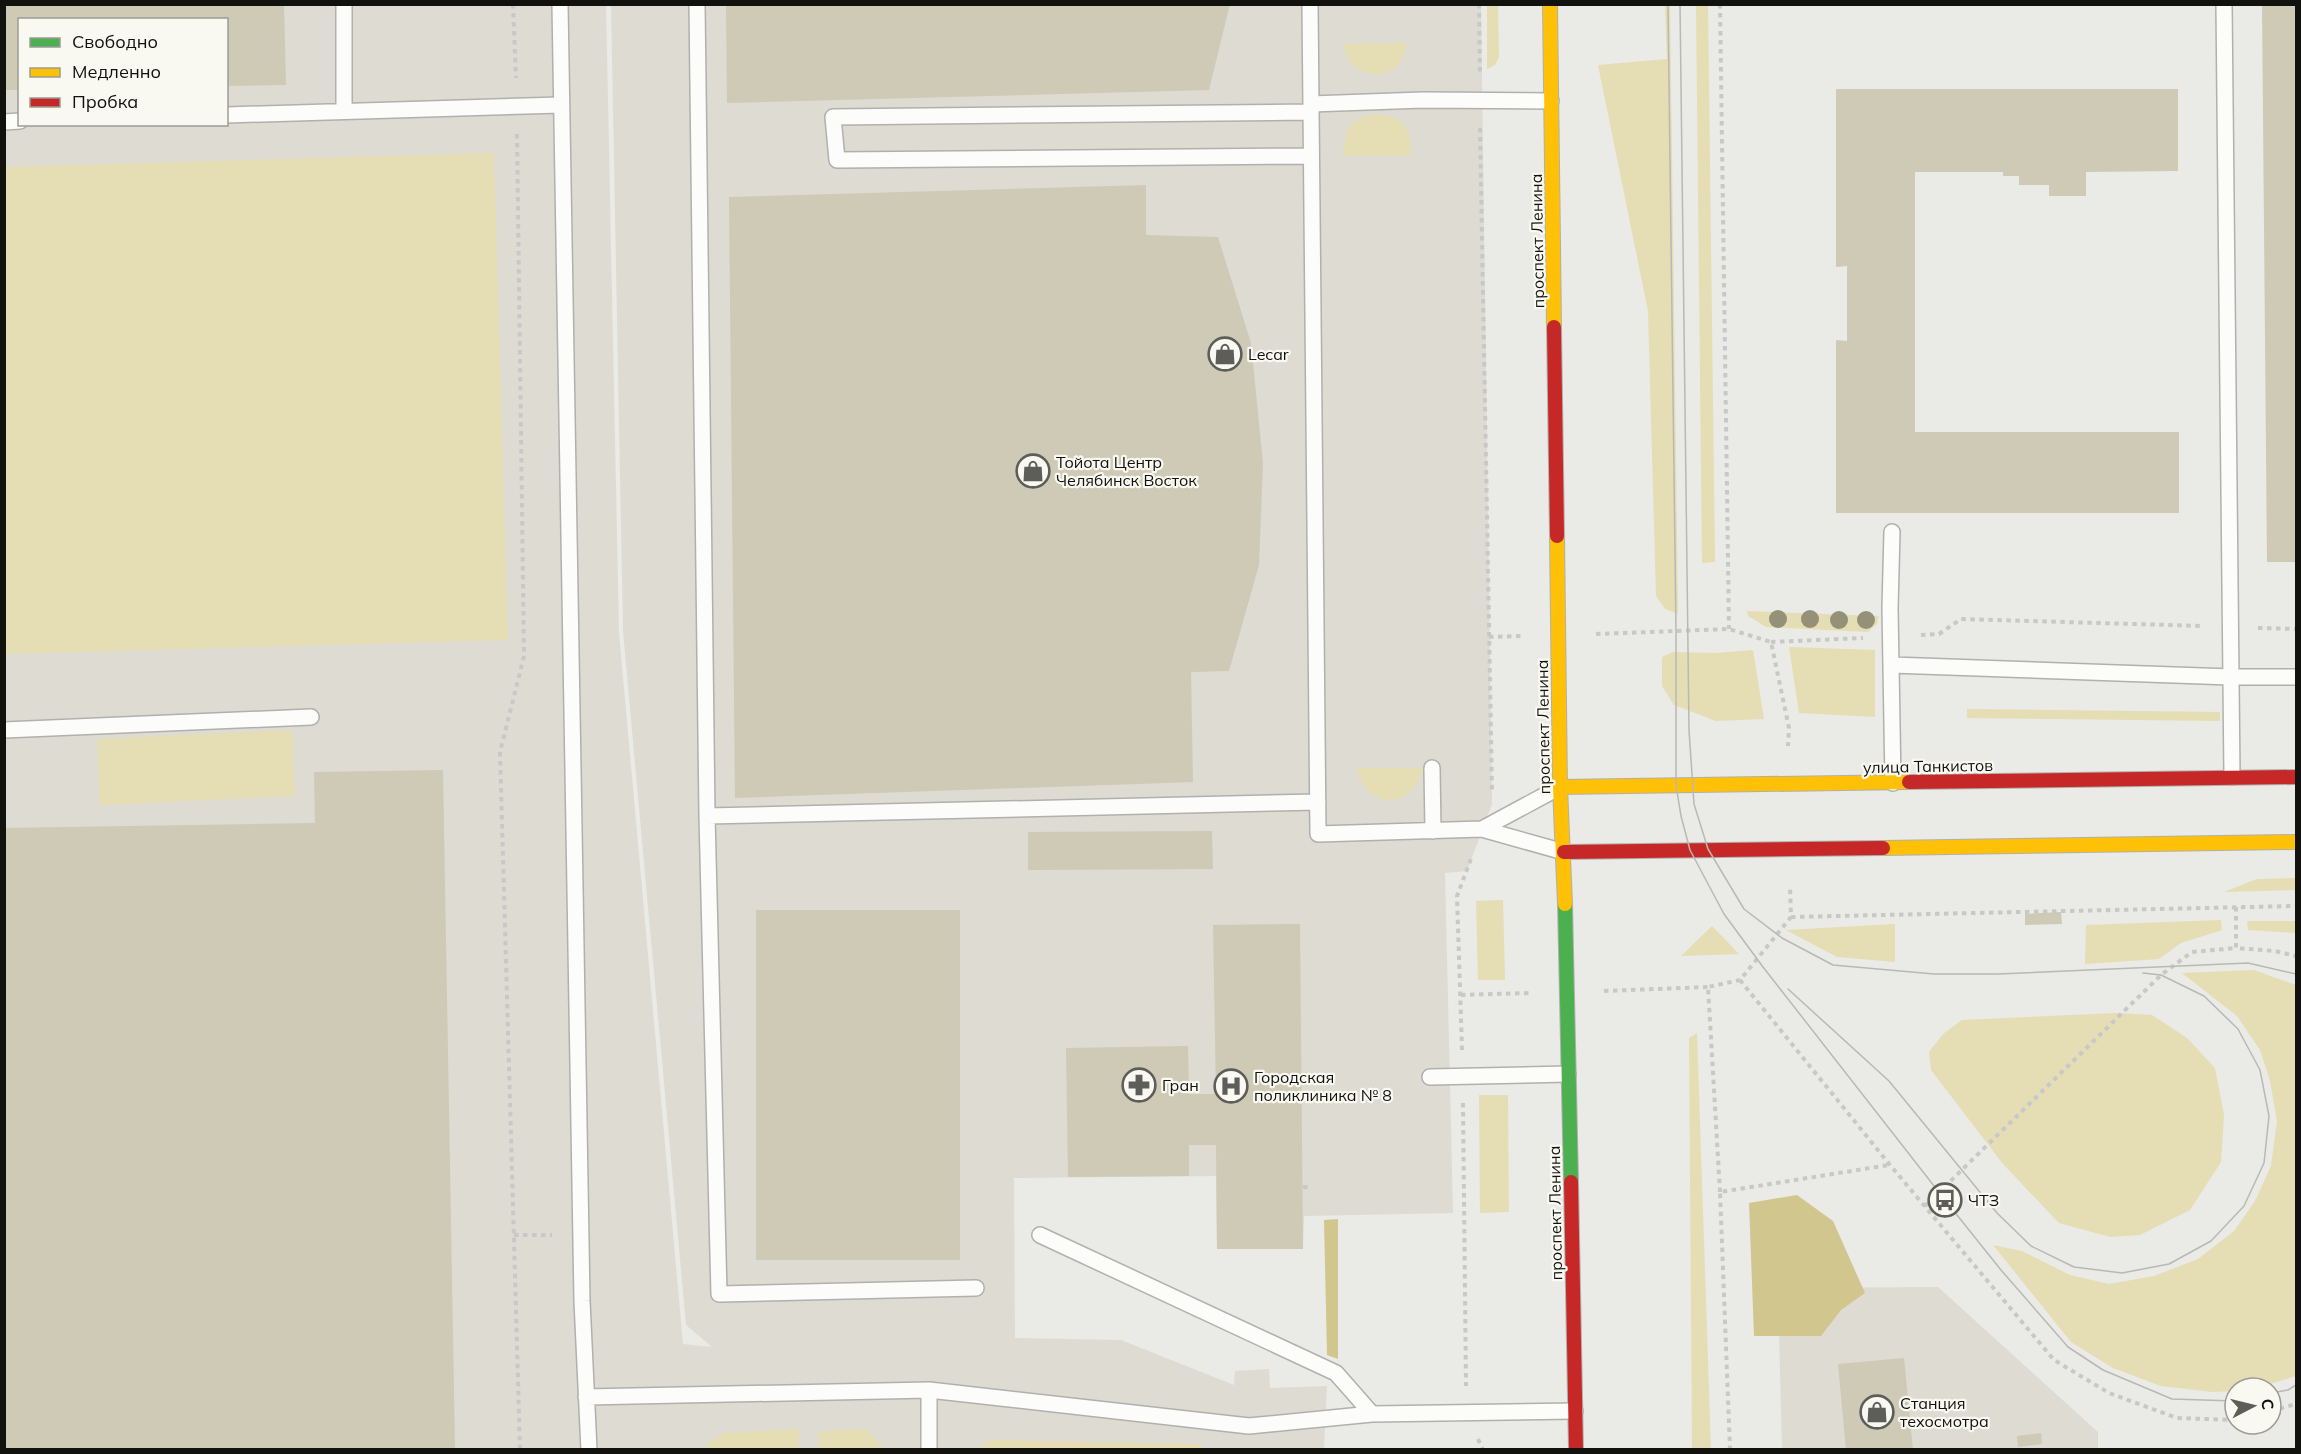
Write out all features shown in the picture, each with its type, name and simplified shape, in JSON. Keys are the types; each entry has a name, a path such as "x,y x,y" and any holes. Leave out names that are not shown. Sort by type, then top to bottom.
{"main road":[{"name":"проспект Ленина","path":"1550,4 1560,787 1564,852 1576,1449"},
{"name":"улица Танкистов","path":"1560,787 2296,777"},
{"path":"1564,852 2296,842"}],"lane":[{"path":"344,4 345,111"},
{"path":"560,4 582,1301 589,1449"},
{"path":"697,4 707,816 719,1294 976,1288"},
{"path":"1310,4 1318,834 1482,829 1564,852"},
{"path":"2224,4 2232,777"},
{"path":"1311,156 837,160 833,117 1551,101"},
{"path":"228,115 561,105"},
{"path":"1892,532 1893,783"},
{"path":"1892,665 2231,677 2296,677"},
{"path":"4,730 311,717"},
{"path":"1432,768 1433,831"},
{"path":"1482,829 1560,787"},
{"path":"707,816 1318,802"},
{"path":"1430,1077 1568,1074"},
{"path":"1040,1235 1336,1374 1372,1414"},
{"path":"586,1398 929,1390 1249,1426 1372,1414 1575,1411"},
{"path":"929,1390 929,1449"}],"path":[{"path":"513,4 517,106 524,656 500,752 520,1449"},
{"path":"1479,4 1492,804 1457,896 1467,1412 1483,1449"},
{"path":"1720,4 1729,629"},
{"path":"1558,636 1729,629 1771,642 1892,637 1939,634 1961,619 2296,629"},
{"path":"1771,642 1789,728"},
{"path":"1730,1449 1720,1192 1708,987 1740,980 1791,916 2296,906"},
{"path":"2236,907 2236,948"},
{"path":"1924,1206 2161,975 2193,952 2236,948 2276,951 2296,956"},
{"path":"1740,980 1890,1165 2054,1360 2109,1393 2177,1418 2223,1420"},
{"path":"1720,1192 1890,1165"},
{"path":"1303,1187 1310,1187"}],"shaded area":[{"path":"5,5 606,5 619,633 683,1344 712,1347 686,1325 623,631 611,5 1481,5 1492,804 1467,871 1445,873 1453,1213 1304,1216 1303,1249 1217,1249 1216,1176 1014,1178 1015,1338 1121,1340 1234,1385 1235,1371 1269,1369 1270,1388 1327,1386 1324,1449 5,1450"},
{"path":"1487,5 1498,5 1499,57 1495,65 1487,69"},
{"path":"1665,5 1670,5 1678,614 1665,609 1656,596 1648,311 1598,65 1667,59"},
{"path":"1696,5 1708,5 1715,562 1702,563"},
{"path":"1408,43 1398,65 1380,74 1367,73 1355,67 1347,56 1344,44"},
{"path":"1375,114 1393,117 1404,125 1410,138 1411,156 1343,156 1345,139 1353,123"},
{"path":"494,153 508,640 5,654 5,167"},
{"path":"1747,611 1879,616 1877,624 1868,632 1766,627 1748,616"},
{"path":"1789,647 1875,650 1875,717 1799,713"},
{"path":"1753,650 1764,719 1716,721 1674,705 1662,686 1662,657 1673,652 1716,653"},
{"path":"1967,709 2220,712 2220,721 1967,718"},
{"path":"292,730 295,796 100,805 97,739"},
{"path":"1357,768 1423,768 1418,782 1410,792 1400,798 1390,800 1379,798 1370,792 1362,782"},
{"path":"2296,878 2296,890 2224,892 2257,879"},
{"path":"1503,900 1505,980 1478,980 1476,901"},
{"path":"2221,920 2222,930 2181,943 2159,959 2085,964 2086,925"},
{"path":"2247,921 2296,921 2296,933 2248,930"},
{"path":"1895,924 1895,962 1837,957 1786,930"},
{"path":"1712,926 1739,954 1681,956"},
{"path":"2254,970 2296,985 2296,1376 2283,1380 2283,1376 2223,1376 2223,1392 2161,1386 2113,1368 2071,1342 1993,1245 2022,1251 2070,1275 2109,1284 2154,1276 2198,1259 2234,1231 2255,1201 2271,1166 2277,1121 2270,1081 2260,1050 2237,1016 2182,973"},
{"path":"2117,1013 2152,1015 2187,1038 2215,1068 2224,1115 2221,1162 2190,1210 2140,1235 2110,1237 2059,1223 2003,1164 1931,1070 1929,1052 1943,1034 1962,1020"},
{"path":"1697,1033 1711,1450 1692,1449 1689,1038"},
{"path":"1479,1095 1508,1095 1509,1212 1480,1213"},
{"path":"1797,1195 1833,1221 1865,1293 1841,1310 1821,1336 1754,1336 1749,1203"},
{"path":"1338,1219 1338,1359 1327,1355 1324,1220"},
{"path":"1938,1287 2098,1432 2098,1449 1782,1449 1778,1288"},
{"path":"799,1429 799,1449 707,1449 707,1444 724,1433"},
{"path":"867,1429 884,1449 819,1449 819,1431"},
{"path":"992,1440 1201,1444 1201,1449 977,1449"}],"building":[{"path":"4,4 284,4 286,85 228,86 228,18 18,18 18,90 4,90"},
{"path":"726,4 1230,4 1209,90 727,103"},
{"path":"2262,4 2296,4 2296,562 2267,562"},
{"path":"1836,89 2178,89 2178,171 2086,172 2086,196 2049,196 2049,185 2019,185 2019,176 2003,176 2003,172 1915,172 1915,432 2179,432 2179,513 1836,513 1836,340 1847,341 1847,266 1836,267"},
{"path":"1146,185 1146,235 1218,237 1251,343 1263,463 1259,565 1229,671 1191,672 1193,782 735,798 729,197"},
{"path":"443,770 455,1450 4,1450 4,828 315,823 314,772"},
{"path":"1212,831 1213,869 1028,870 1028,832"},
{"path":"756,910 960,910 960,1260 756,1260"},
{"path":"2061,912 2062,924 2025,925 2025,914"},
{"path":"1300,924 1303,1249 1217,1249 1216,1145 1189,1145 1189,1176 1068,1177 1066,1048 1188,1046 1189,1094 1216,1094 1213,925"},
{"path":"1904,1358 1913,1450 1846,1450 1838,1364"},
{"path":"2041,1433 2042,1444 2018,1447 2017,1436"}],"tram line":[{"path":"1668,4 1676,785 1690,850 1724,914 1763,967 2001,1270 2068,1347 2103,1370 2172,1399 2223,1401"},
{"path":"1680,4 1689,730 1694,804 1708,849 1744,909 1782,938 1833,965 1934,974 1998,974 2248,963 2296,974"},
{"path":"1788,989 1889,1081 1997,1213 2031,1246 2074,1267 2122,1273 2169,1264 2211,1241 2244,1206 2264,1163 2269,1116 2260,1070 2238,1029 2204,996 2161,975 2143,973"},
{"path":"2283,1391 2296,1385"}],"traffic: fast":[{"path":"1565,904 1571,1182"}],"traffic: slow":[{"path":"1550,4 1554,327"},
{"path":"1557,536 1560,787 1565,904"},
{"path":"1560,787 1909,782"},
{"path":"1883,848 2296,842"}],"traffic: jam":[{"path":"1554,327 1557,536"},
{"path":"1909,782 2296,777"},
{"path":"1564,852 1883,848"},
{"path":"1571,1182 1576,1450"}],"place":[{"name":"Lecar","path":"1225,354"},
{"name":"Тойота Центр Челябинск Восток","path":"1033,471"},
{"name":"Гран","path":"1139,1085"},
{"name":"Городская поликлиника № 8","path":"1231,1086"},
{"name":"ЧТЗ","path":"1945,1200"},
{"name":"Станция техосмотра","path":"1877,1412"}]}
